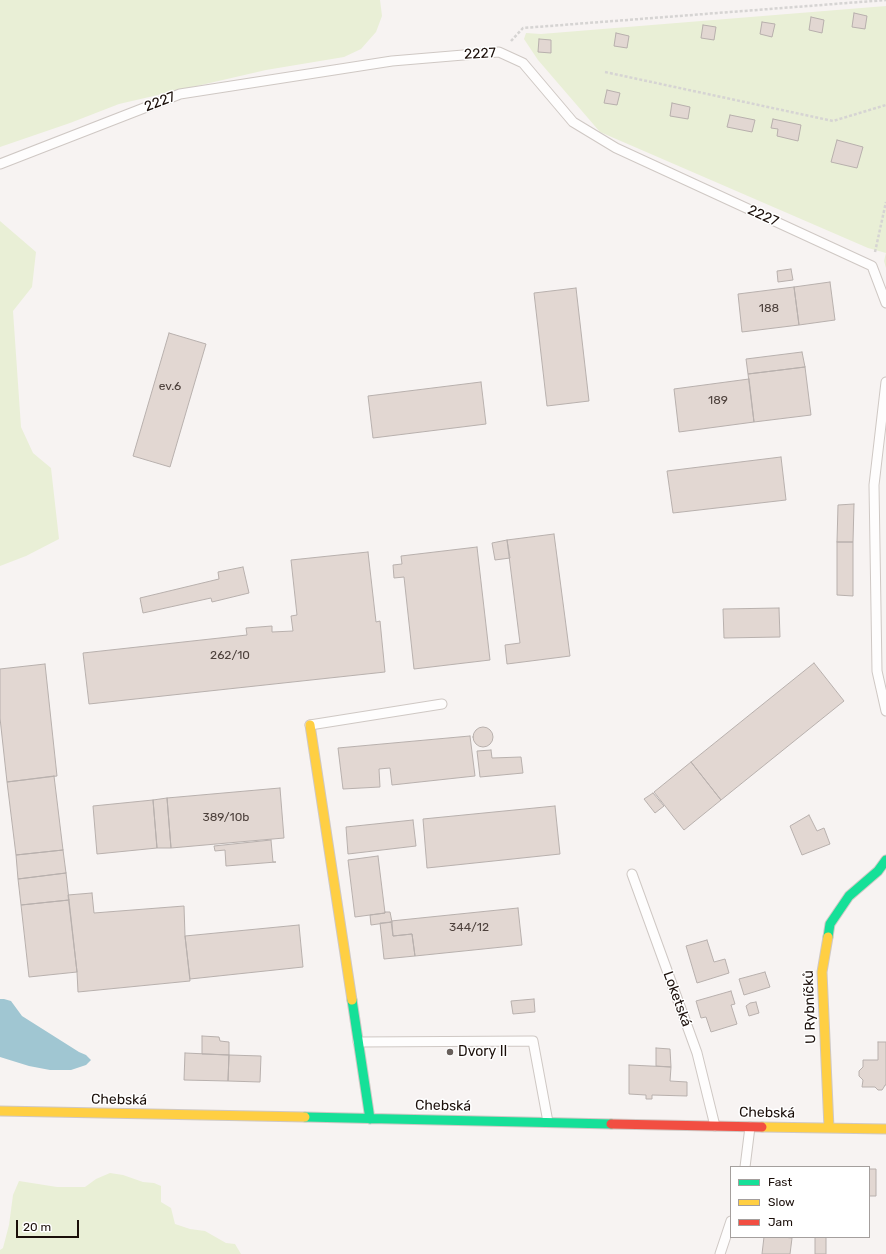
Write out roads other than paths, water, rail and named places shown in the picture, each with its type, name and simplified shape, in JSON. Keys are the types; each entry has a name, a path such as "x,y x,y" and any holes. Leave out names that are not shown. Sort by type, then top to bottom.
{"street":[{"path":"310,725 370,1119"},
{"name":"U Rybníčků","path":"829,1128 822,972 830,924 849,896 878,871 886,860"},
{"name":"Chebská","path":"0,1112 886,1129"}],"lane":[{"name":"2227","path":"0,164 180,94 392,61 499,52 523,63 573,122 616,148 872,266 886,303"},
{"path":"886,382 874,485 877,670 886,711"},
{"path":"310,725 442,704"},
{"name":"Loketská","path":"632,874 697,1053 715,1126"},
{"path":"358,1042 533,1041 548,1122"},
{"path":"745,1166 750,1127"},
{"path":"720,1254 730,1224"}],"water":[{"path":"0,999 11,1001 22,1016 86,1055 91,1060 86,1065 71,1070 50,1070 29,1066 0,1057"}],"place":[{"name":"Dvory II","path":"450,1052"}]}
